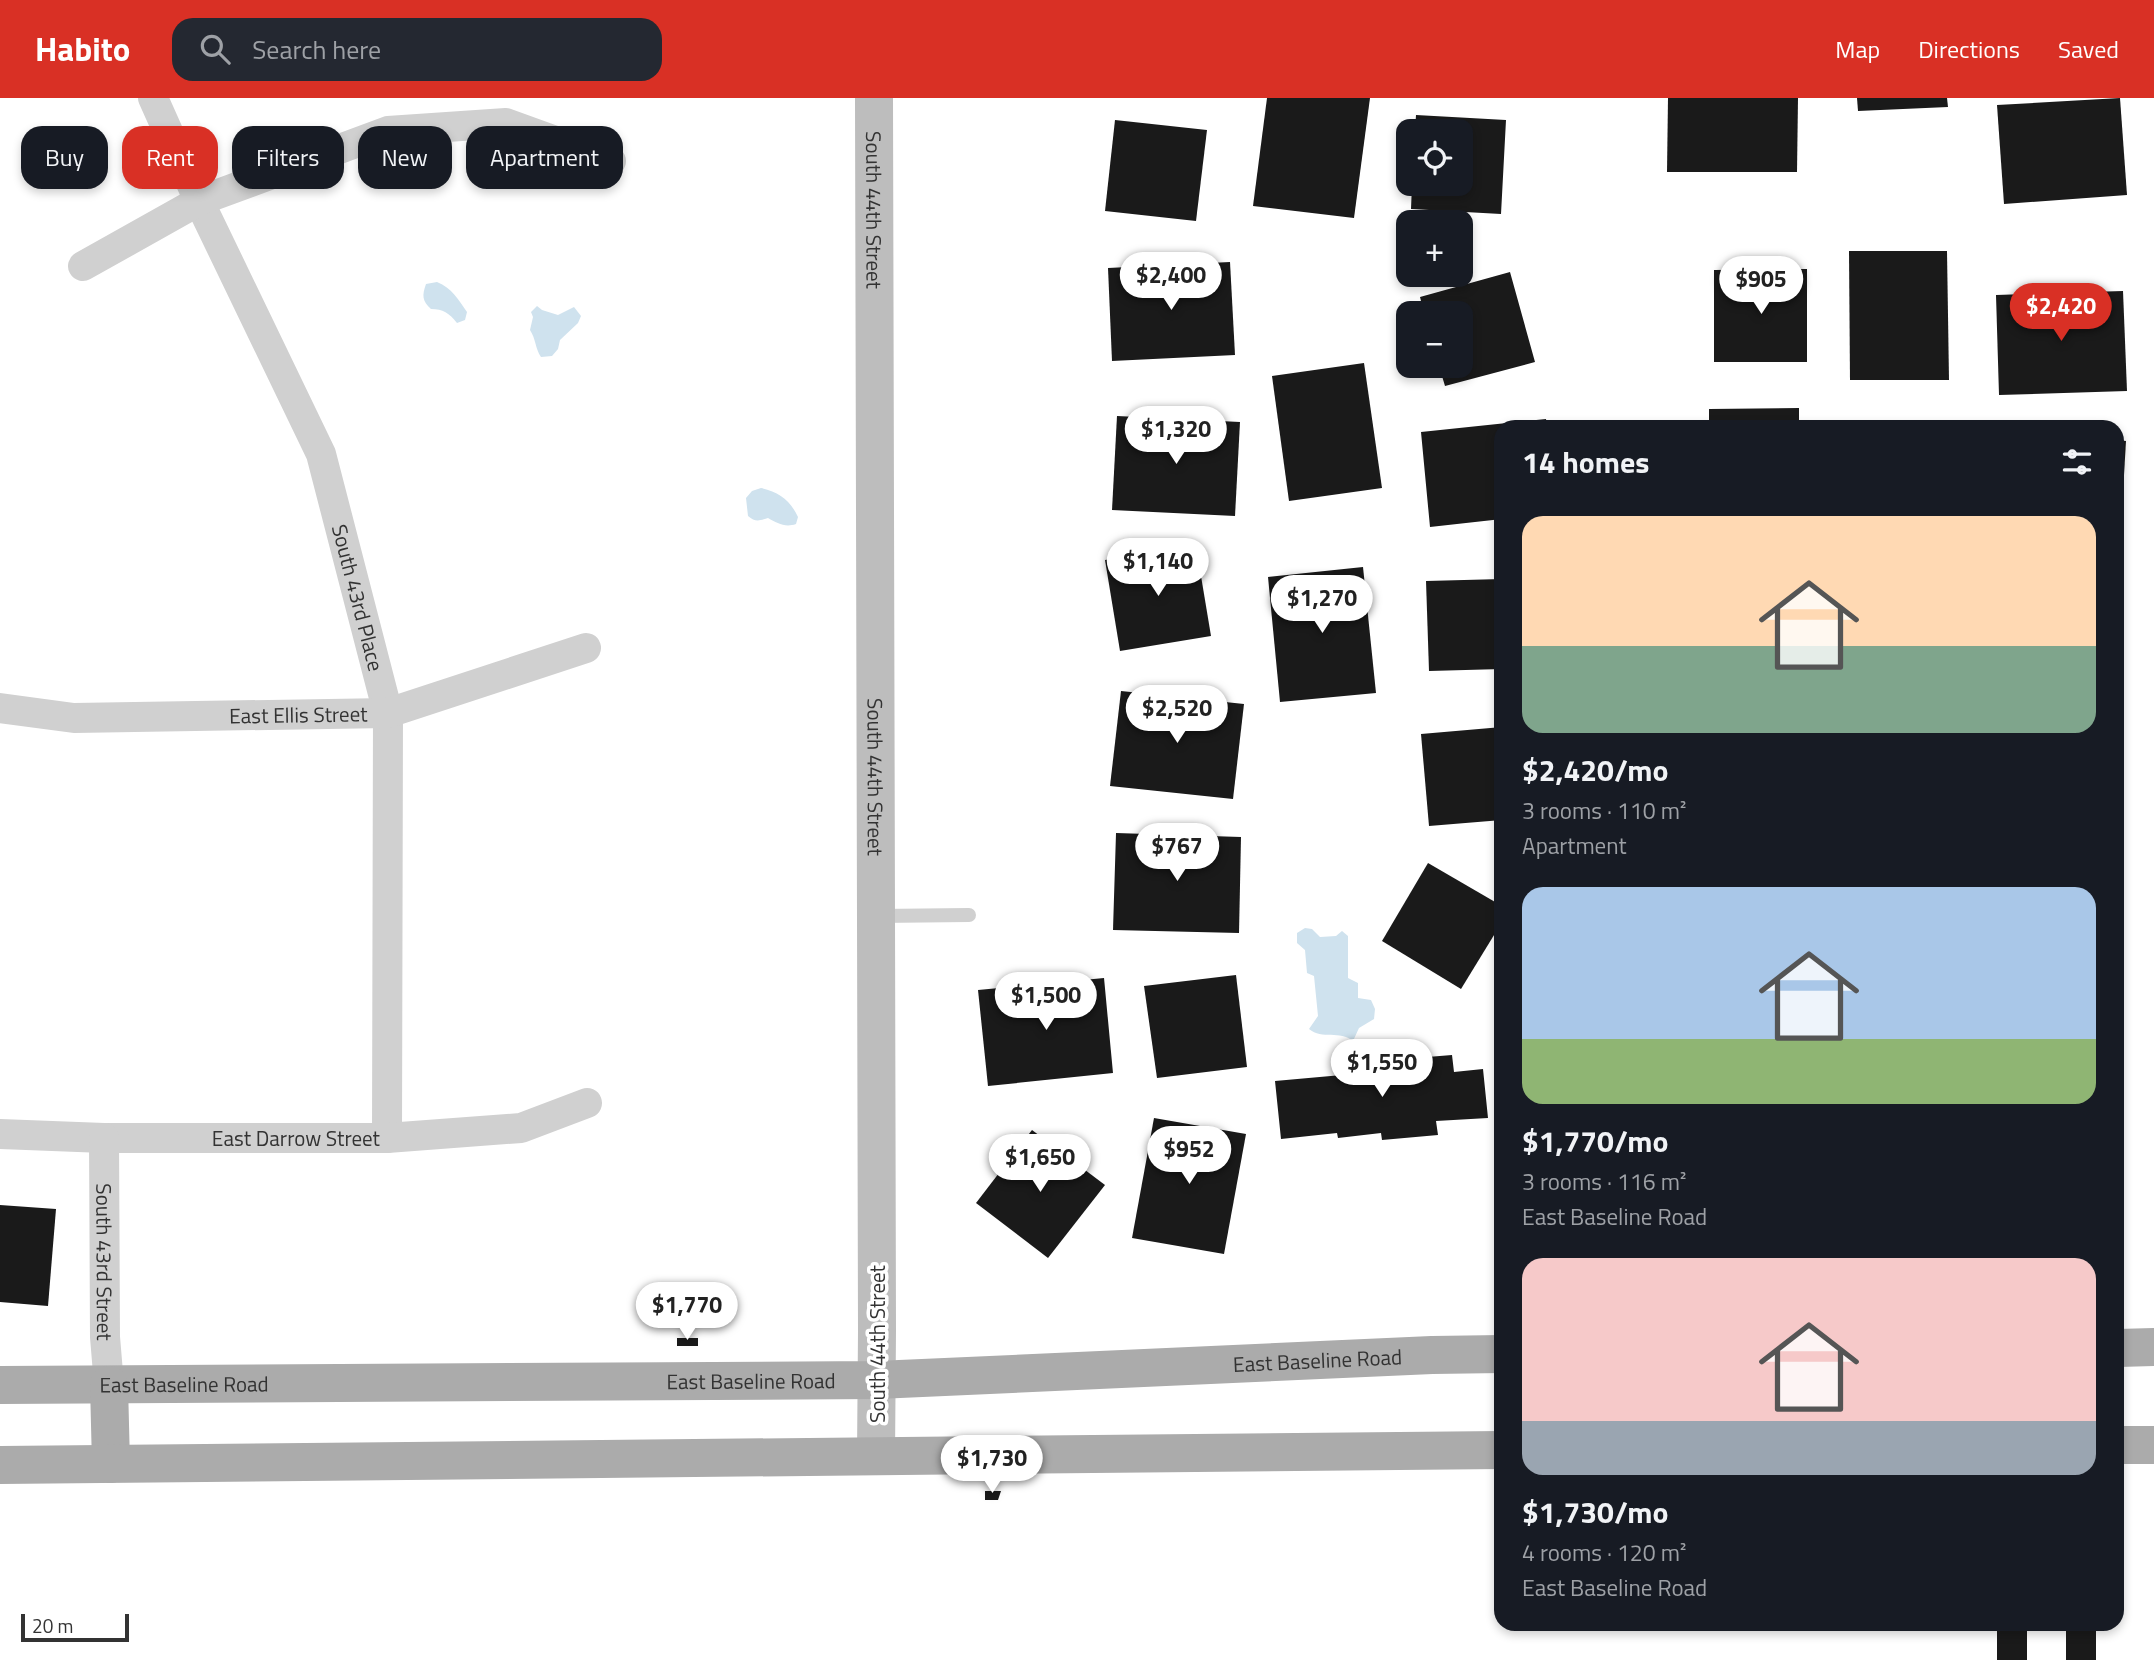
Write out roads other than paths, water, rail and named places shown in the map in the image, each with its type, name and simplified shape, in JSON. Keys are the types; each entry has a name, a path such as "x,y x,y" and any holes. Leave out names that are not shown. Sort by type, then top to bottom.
{"main road":[{"path":"2124,1348 2154,1347"},
{"name":"East Baseline Road","path":"0,1385 877,1380 1494,1354"},
{"path":"109,1385 111,1464"},
{"path":"2124,1445 2154,1445"},
{"path":"0,1465 1494,1450"}],"street":[{"name":"South 43rd Place","path":"153,98 199,201 321,454 388,713 387,1138"},
{"name":"South 44th Street","path":"874,98 876,1456"},
{"path":"83,266 199,201 388,131 506,123 514,126"},
{"name":"East Ellis Street","path":"0,708 74,718 388,713 586,648"},
{"name":"East Darrow Street","path":"0,1134 104,1138 387,1138 521,1128 587,1103"},
{"name":"South 43rd Street","path":"104,1138 105,1337 109,1385"}],"lane":[{"path":"876,916 969,915"}],"water":[{"path":"437,282 458,298 467,312 465,320 457,323 446,312 431,309 426,303 423,295 426,284"},
{"path":"537,306 558,315 574,307 581,316 578,323 560,340 558,349 552,356 541,357 530,330 533,317 531,312"},
{"path":"761,488 779,494 788,501 798,517 796,524 785,525 768,518 757,520 748,516 746,498 752,491"},
{"path":"1305,928 1312,929 1320,937 1336,936 1342,931 1348,936 1348,978 1358,983 1358,998 1371,1000 1375,1009 1374,1019 1359,1028 1353,1041 1309,1029 1318,1016 1314,976 1307,973 1305,950 1297,943 1297,933"}]}
